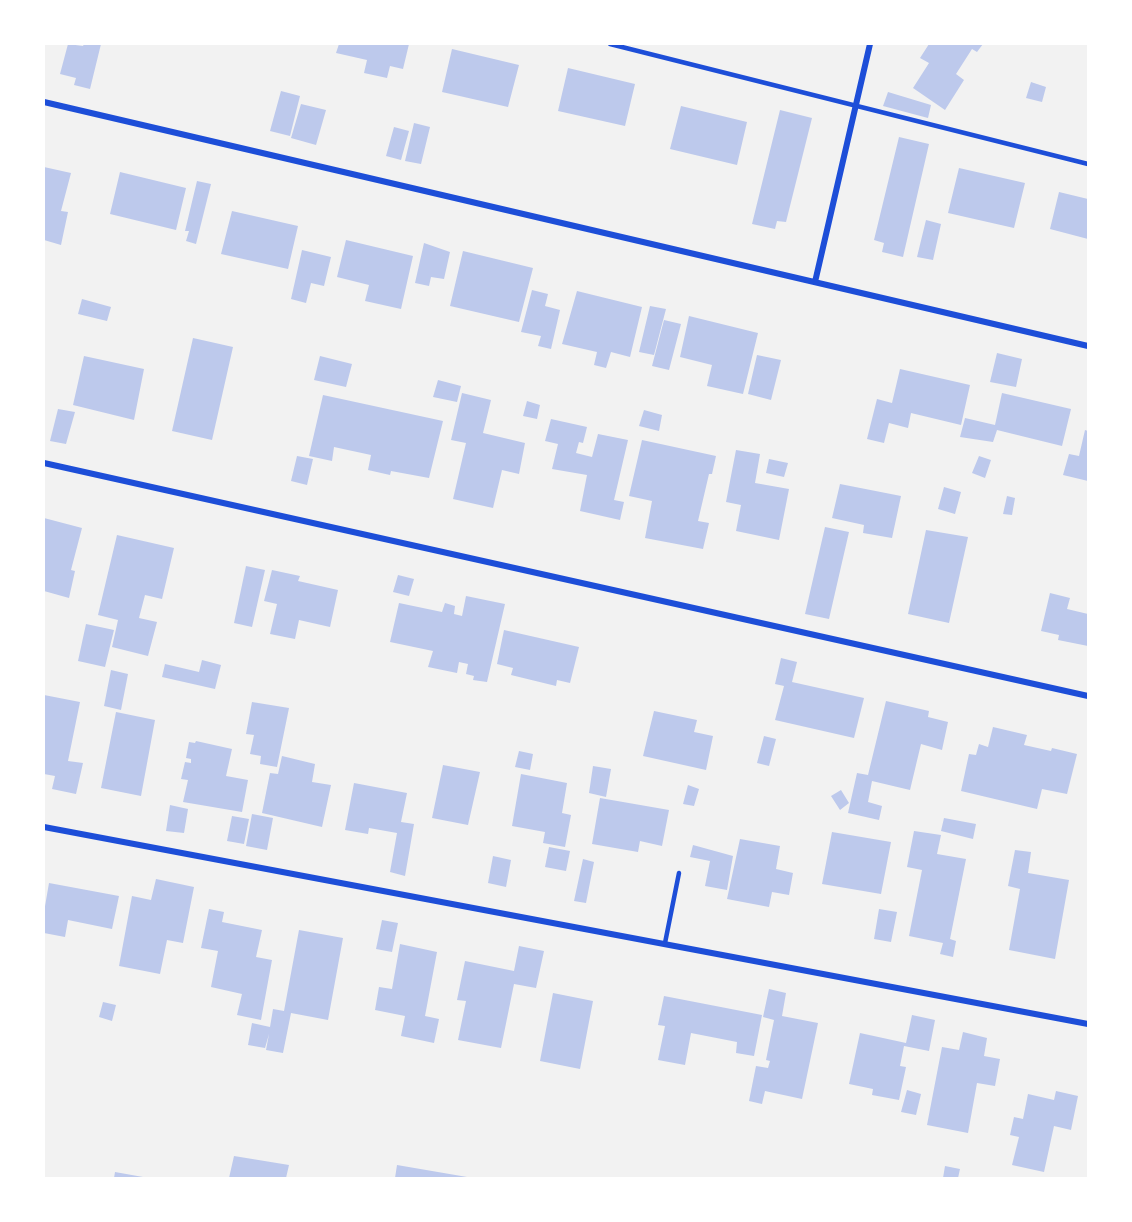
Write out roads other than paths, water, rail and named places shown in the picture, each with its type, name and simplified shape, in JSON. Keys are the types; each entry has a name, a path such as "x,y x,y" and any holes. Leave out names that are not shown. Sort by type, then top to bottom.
{"street":[{"path":"815,282 870,44"},
{"path":"44,102 1089,346"},
{"path":"44,463 1089,696"},
{"path":"44,827 1089,1024"}],"lane":[{"path":"610,44 1089,164"},
{"path":"665,943 679,873"}]}
